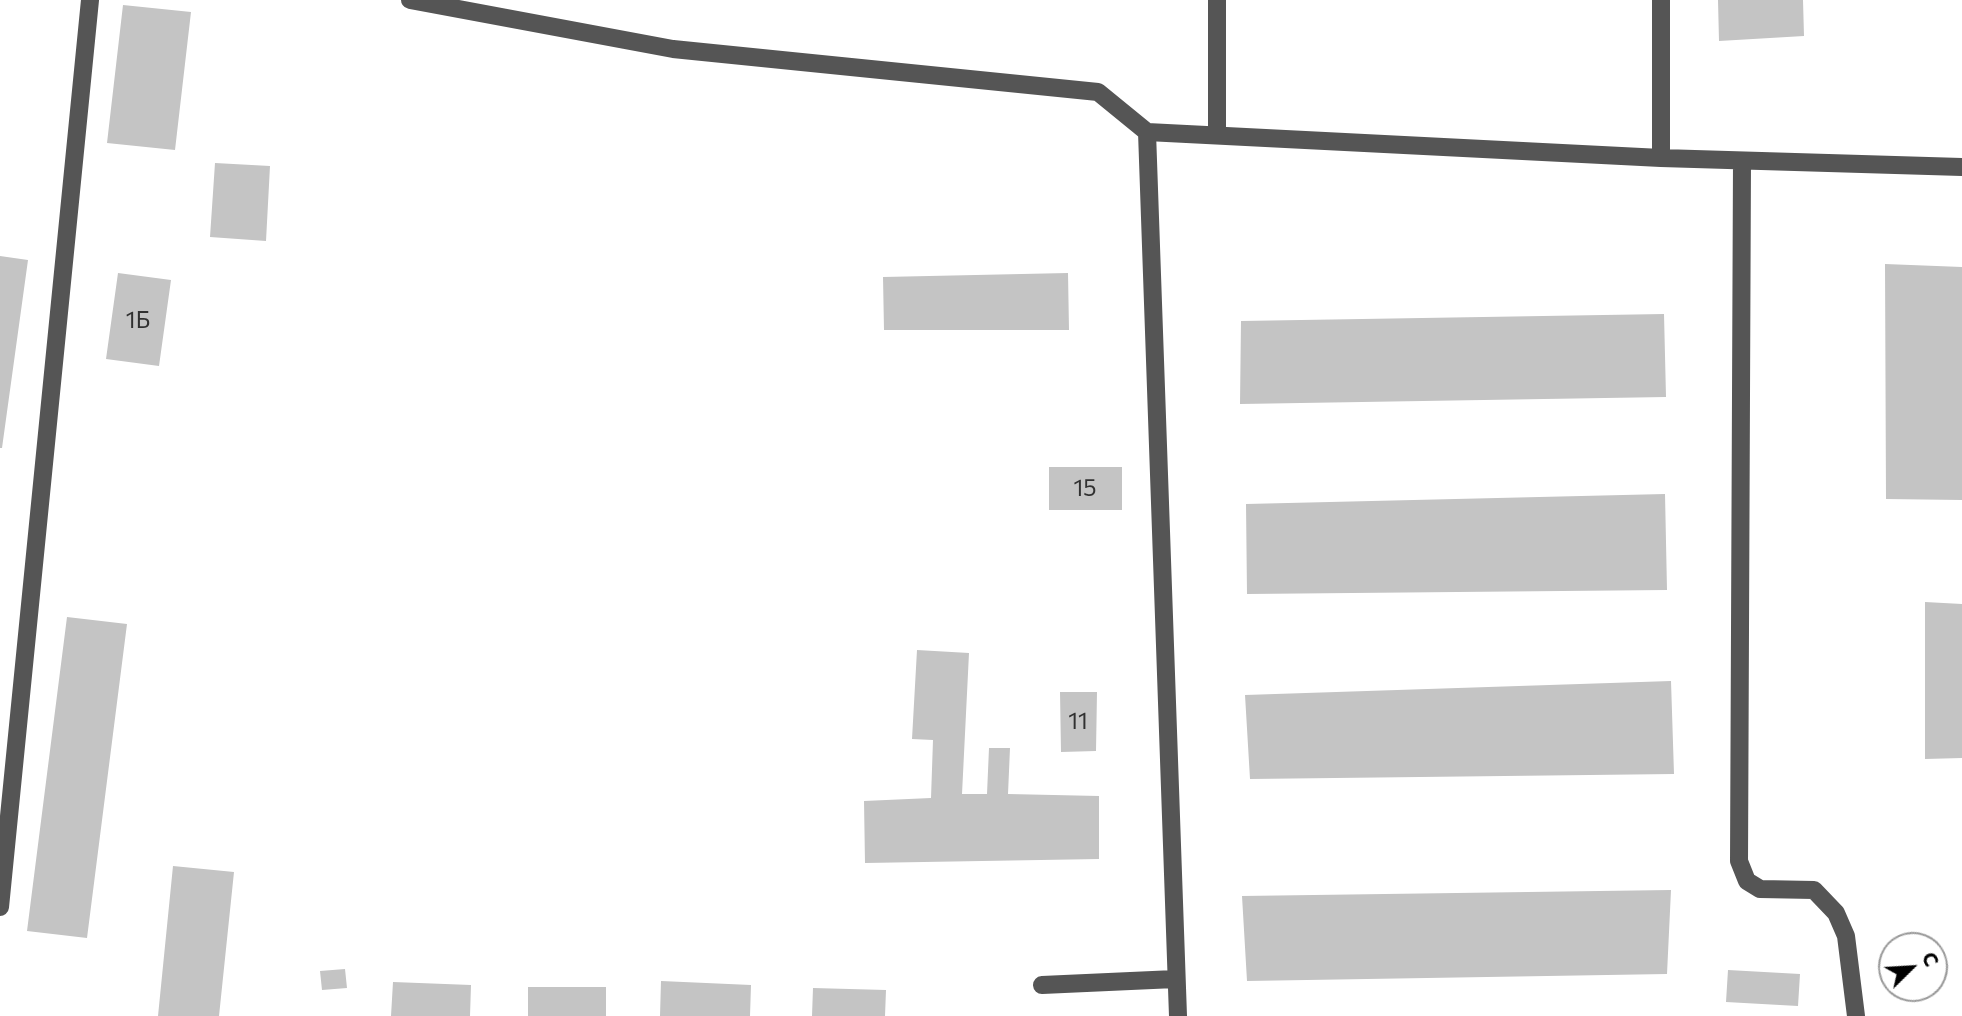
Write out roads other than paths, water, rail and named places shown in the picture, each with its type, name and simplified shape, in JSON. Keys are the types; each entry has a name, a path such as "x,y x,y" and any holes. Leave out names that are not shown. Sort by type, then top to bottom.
{"lane":[{"path":"0,907 90,0"},
{"path":"410,0 673,49 1098,92 1147,132 1661,158 1962,167"},
{"path":"1217,0 1217,134"},
{"path":"1661,0 1661,158"},
{"path":"1147,132 1178,1016"},
{"path":"1742,161 1739,861 1747,881 1760,889 1814,890 1836,913 1846,936 1856,1016"},
{"path":"1042,985 1175,979"}]}
